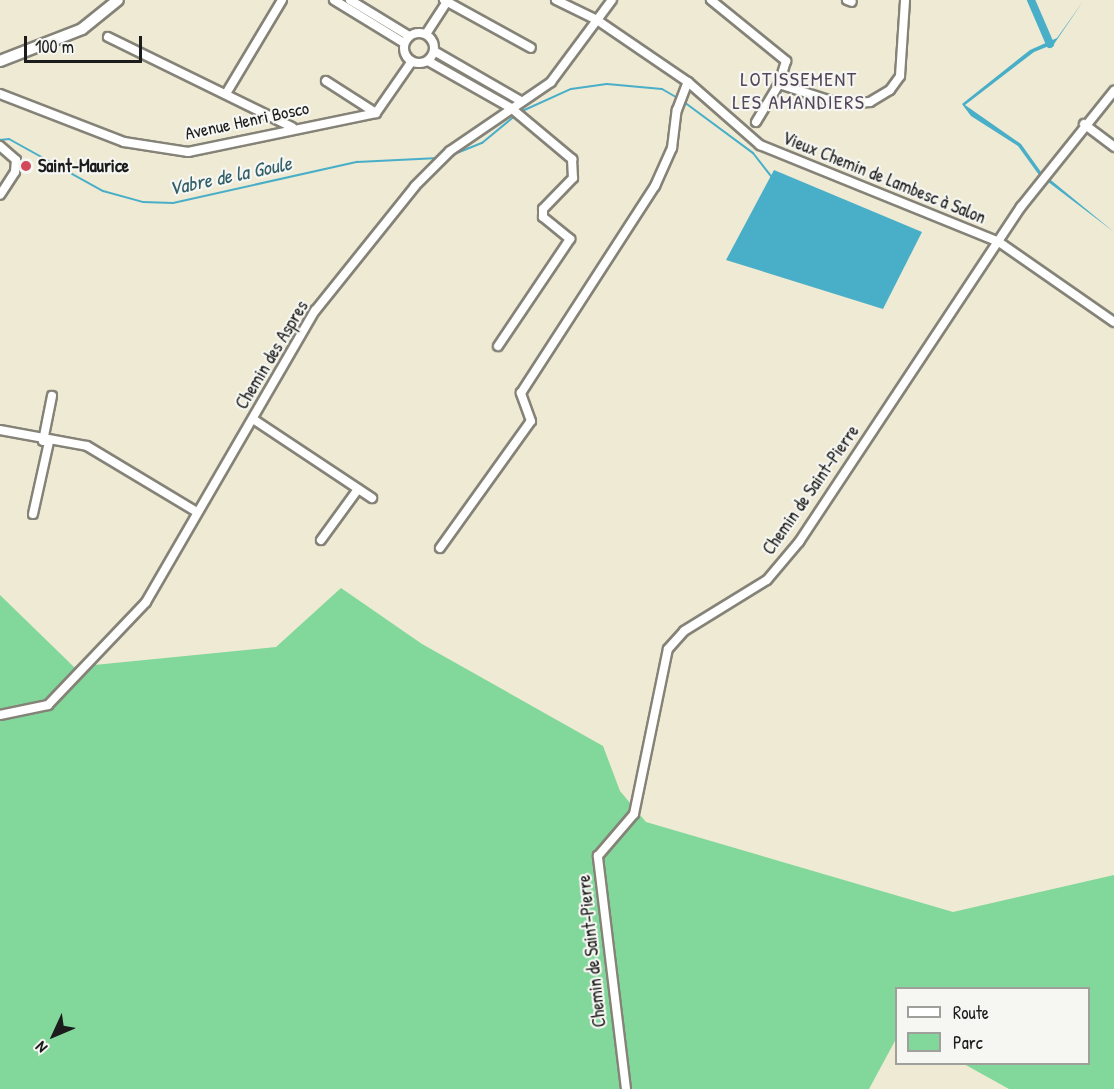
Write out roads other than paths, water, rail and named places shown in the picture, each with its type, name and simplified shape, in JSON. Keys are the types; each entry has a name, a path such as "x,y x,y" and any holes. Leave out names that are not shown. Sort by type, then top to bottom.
{"street":[{"path":"0,61 82,29 118,0"},
{"path":"227,92 282,0"},
{"path":"334,0 406,40 426,34 445,1 531,48"},
{"path":"350,0 406,40 412,61"},
{"name":"Vieux Chemin de Lambesc à Salon","path":"556,0 597,20 688,82 760,145 789,161 999,242 1114,322"},
{"name":"Chemin des Aspres","path":"0,715 48,705 147,602 195,511 253,419 315,311 415,186 450,151 551,82 612,0"},
{"path":"711,0 786,61 779,84 756,122"},
{"path":"779,84 842,104 870,102 890,90 900,76 905,0"},
{"path":"426,34 434,51 521,101"},
{"path":"108,37 227,92 292,127"},
{"path":"428,61 434,51"},
{"path":"412,61 428,61 511,108 572,159 573,178 543,209 543,216 570,239 498,346"},
{"path":"326,81 376,113 412,61"},
{"path":"440,548 531,421 521,393 655,186 672,148 677,110 688,82"},
{"name":"Chemin de Saint-Pierre","path":"626,1089 598,856 634,814 668,649 684,631 766,580 799,542 1044,176 1084,124 1114,91"},
{"name":"Avenue Henri Bosco","path":"0,94 123,142 165,152 211,148 292,127 376,113"},
{"path":"1084,124 1114,147"},
{"path":"0,146 16,160 15,172 0,195"},
{"path":"33,514 52,396"},
{"path":"253,419 372,498"},
{"path":"0,430 46,441 87,446 195,511"},
{"path":"321,540 358,489"}],"water":[{"path":"1084,0 1054,44 1034,52 965,105 1021,144 1041,172 1114,232 1039,175 1018,146 971,116 962,104 1030,50 1057,38"},
{"path":"774,170 922,232 883,309 726,260"}],"waterway":[{"path":"1031,0 1050,44"},
{"name":"Vabre de la Goule","path":"520,112 571,89 607,84 662,89 679,99"},
{"name":"Vabre de la Goule","path":"684,102 753,153 771,176"},
{"name":"Vabre de la Goule","path":"447,157 482,143 516,115"},
{"name":"Vabre de la Goule","path":"0,140 9,139 103,191 143,202 173,203 357,162 439,158"}],"place":[{"name":"Saint-Maurice","path":"26,166"}],"district":[{"name":"LOTISSEMENT LES AMANDIERS","path":"799,90"}]}
